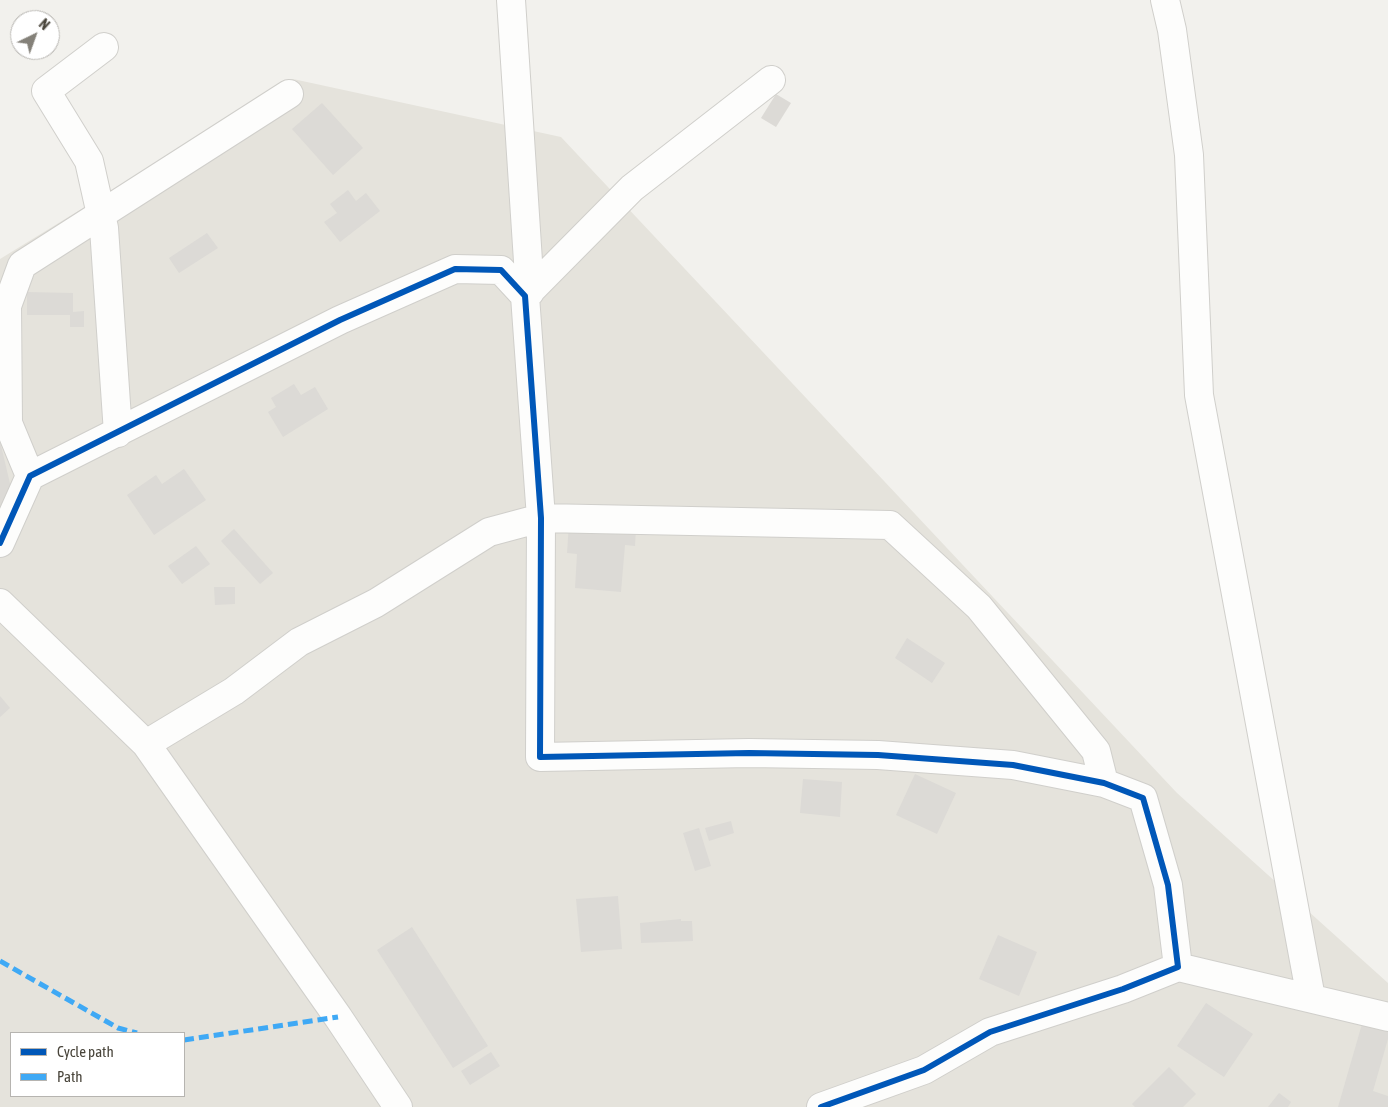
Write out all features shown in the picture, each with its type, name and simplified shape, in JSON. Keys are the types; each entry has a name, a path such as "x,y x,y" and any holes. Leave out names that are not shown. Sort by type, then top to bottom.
{"street":[{"path":"511,0 541,518 540,757 749,752 878,755 1013,765 1104,783 1143,798 1168,885 1178,967"},
{"path":"1164,0 1172,30 1189,155 1199,395 1311,998"},
{"path":"104,47 46,91 89,161 101,215 111,315 118,433"},
{"path":"527,294 632,188 771,80"},
{"path":"30,476 8,423 7,306 22,265 289,94"},
{"path":"0,543 30,476 340,320 455,269 501,270 527,294"},
{"path":"146,744 234,691 299,642 376,602 489,532 541,518 890,525 979,607 1096,752 1104,783"},
{"path":"0,603 146,744 338,1017 398,1107"},
{"path":"821,1107 924,1070 990,1032 1123,989 1178,967 1388,1017"}],"shaded area":[{"path":"293,79 561,137 1177,793 1388,983 1388,1107 0,1107 0,259"}],"building":[{"path":"776,94 791,103 776,127 761,118"},
{"path":"322,103 363,148 333,175 292,129"},
{"path":"348,190 356,201 366,193 380,211 340,242 324,222 337,213 330,204"},
{"path":"207,233 218,248 179,273 169,258"},
{"path":"27,292 73,293 73,312 84,311 84,327 70,327 70,315 27,315"},
{"path":"294,384 301,395 315,387 328,409 283,437 268,412 276,407 271,398"},
{"path":"0,441 15,505 0,509"},
{"path":"184,469 206,500 154,535 127,495 156,475 162,484"},
{"path":"569,523 636,529 635,546 625,545 621,592 575,588 577,554 567,553"},
{"path":"234,529 273,573 260,584 221,541"},
{"path":"196,546 210,564 182,584 168,566"},
{"path":"214,587 235,587 235,604 215,605"},
{"path":"907,638 945,663 932,683 895,658"},
{"path":"0,696 10,708 0,717"},
{"path":"915,774 956,793 937,834 896,815"},
{"path":"803,779 842,782 840,817 800,813"},
{"path":"731,821 734,833 709,841 705,828"},
{"path":"699,828 711,866 695,871 683,833"},
{"path":"618,896 622,949 581,952 576,899"},
{"path":"681,919 681,921 692,921 693,941 641,943 640,923"},
{"path":"412,927 488,1046 453,1068 377,950"},
{"path":"998,935 1037,952 1019,996 979,979"},
{"path":"1206,1003 1253,1034 1224,1077 1177,1046"},
{"path":"1364,1017 1388,1024 1388,1039 1373,1091 1388,1096 1388,1107 1338,1107"},
{"path":"491,1052 500,1066 470,1085 461,1071"},
{"path":"1169,1067 1196,1094 1183,1107 1135,1107 1132,1104"},
{"path":"1279,1093 1291,1102 1288,1107 1268,1107"}],"marked path":[{"path":"0,961 118,1028 133,1032"},
{"path":"185,1040 338,1017"}],"cycle path":[{"path":"0,543 30,476 340,320 455,269 501,270 525,296 541,518 540,757 749,753 878,755 1013,765 1104,783 1143,798 1168,885 1178,967 1123,989 990,1032 924,1070 821,1107"}]}
